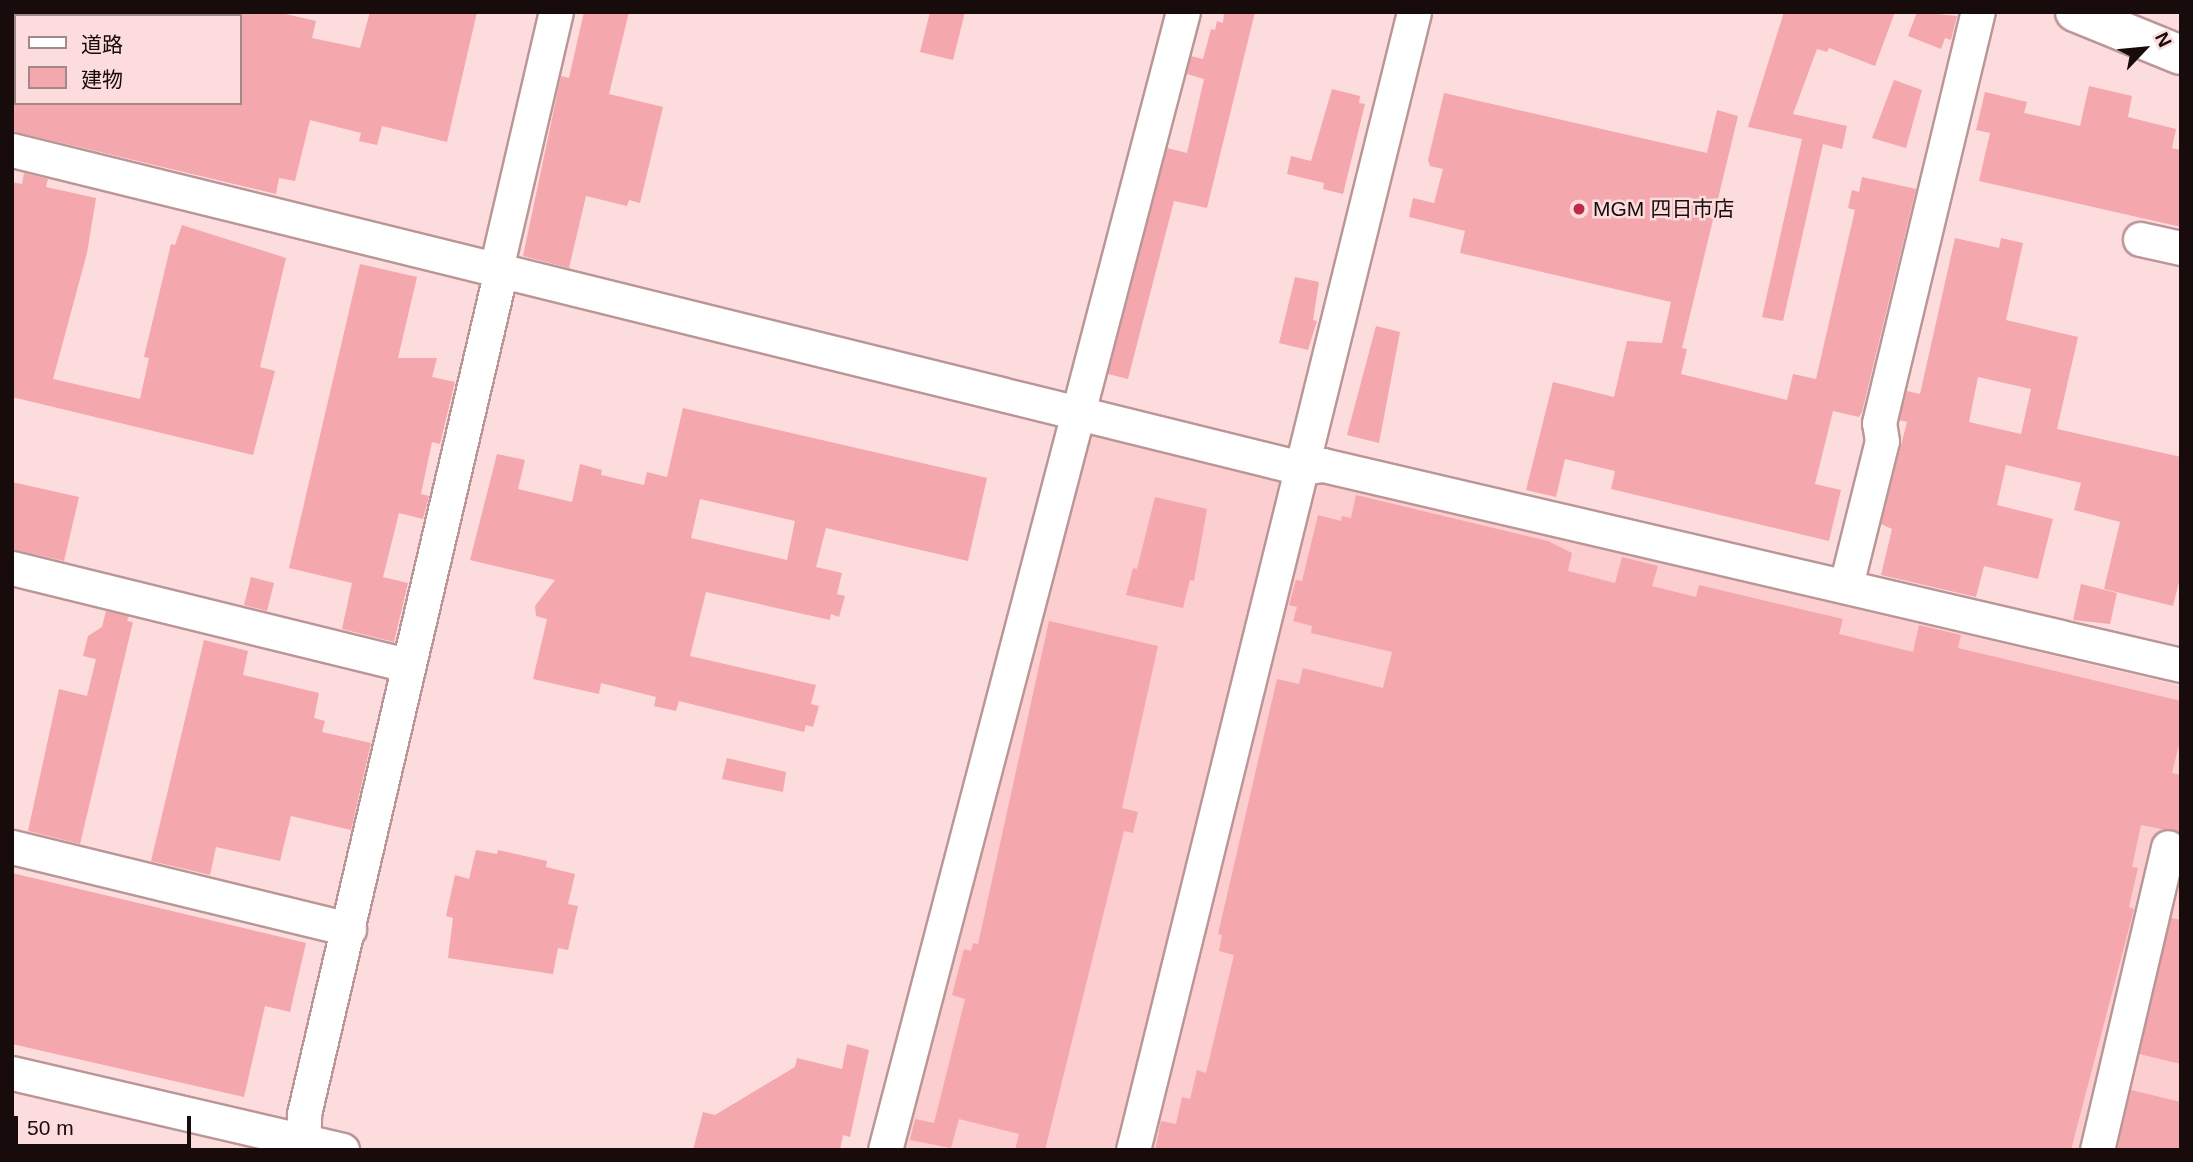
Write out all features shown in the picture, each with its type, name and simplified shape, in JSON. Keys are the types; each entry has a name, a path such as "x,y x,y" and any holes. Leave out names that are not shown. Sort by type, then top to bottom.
{"highway":[{"path":"2075,12 2122,21 2181,55"}],"street":[{"path":"304,1145 304,1114 349,929 556,12"},
{"path":"1133,1150 1414,12"},
{"path":"1846,585 1882,441 1879,423 1978,12"},
{"path":"885,1150 1181,13"},
{"path":"12,150 1301,468 1323,465 2181,665"},
{"path":"2140,239 2181,248"},
{"path":"12,568 408,666"},
{"path":"12,847 349,929"},
{"path":"2097,1150 2168,847"},
{"path":"12,1073 304,1145 342,1150"}],"shaded area":[{"path":"1088,428 2181,686 2181,1150 900,1150"}],"building":[{"path":"277,12 316,21 312,38 360,48 370,12 477,12 447,142 382,126 377,145 359,141 361,133 310,120 295,181 279,178 276,194 12,131 12,103 242,105 240,14"},
{"path":"584,12 629,12 609,94 663,107 640,203 629,200 627,206 586,196 569,268 523,256 561,76 569,78"},
{"path":"930,12 965,12 953,60 920,52"},
{"path":"1224,12 1255,12 1207,208 1174,201 1128,379 1108,374 1167,148 1187,153 1204,79 1187,74 1191,56 1203,59 1211,29 1215,30 1217,21 1223,23"},
{"path":"1784,12 1895,12 1875,66 1829,48 1827,52 1817,49 1793,114 1847,126 1842,149 1823,144 1783,321 1762,317 1802,139 1748,127"},
{"path":"1917,12 1957,16 1951,40 1945,38 1941,49 1908,36"},
{"path":"1894,80 1922,90 1906,148 1872,138"},
{"path":"2089,86 2132,96 2128,117 2176,129 2172,148 2181,150 2181,227 1979,181 1990,133 1976,130 1985,92 2027,102 2024,113 2080,126"},
{"path":"1332,89 1360,96 1359,103 1365,104 1343,194 1323,189 1324,183 1287,174 1291,156 1311,161"},
{"path":"1444,93 1707,153 1717,110 1738,116 1682,348 1687,349 1681,374 1787,400 1793,374 1816,379 1855,210 1848,208 1852,190 1859,192 1862,177 1916,189 1862,412 1859,417 1833,411 1815,484 1841,490 1829,541 1611,489 1615,471 1565,459 1556,497 1526,490 1553,382 1614,397 1627,341 1662,343 1671,302 1460,253 1465,231 1409,217 1413,198 1434,203 1443,169 1430,166 1428,160"},
{"path":"24,173 48,179 46,187 96,198 87,253 53,379 140,399 149,358 144,357 171,244 175,245 182,225 286,258 260,367 275,371 253,455 12,397 12,182 22,184"},
{"path":"1955,238 1999,248 2001,238 2023,243 2006,320 2078,337 2057,429 2181,457 2181,574 2173,606 2104,589 2120,522 2074,510 2081,483 2006,465 1997,505 2053,519 2038,579 1984,566 1976,597 1881,575 1892,529 1881,524 1907,422 1899,420 1907,391 1920,394","holes":["1978,377 2031,389 2021,434 1969,422"]},
{"path":"360,264 417,277 398,358 437,358 432,377 455,382 440,444 432,442 421,494 429,496 423,519 399,513 383,577 408,583 394,642 342,629 352,583 289,568"},
{"path":"1295,277 1319,282 1313,320 1317,321 1308,350 1279,343"},
{"path":"1376,326 1400,332 1379,443 1347,435"},
{"path":"683,408 987,478 968,561 826,528 816,567 842,573 837,594 845,596 839,617 831,614 830,620 706,592 690,656 816,685 811,704 819,706 813,727 806,725 804,732 679,701 676,711 654,706 656,697 601,683 599,694 533,679 547,619 536,616 535,606 555,580 470,560 497,454 525,460 518,489 572,502 580,464 602,470 601,475 644,485 647,472 667,477","holes":["700,499 795,521 787,560 691,538"]},
{"path":"12,482 79,497 64,561 12,549"},
{"path":"1356,495 1548,541 1572,553 1568,571 1615,583 1622,557 1658,566 1652,586 1696,597 1699,585 1843,619 1839,634 1913,652 1919,625 1961,635 1958,648 2181,701 2181,737 2172,773 2181,775 2181,833 2141,825 2132,867 2138,868 2129,907 2134,909 2071,1150 1155,1150 1161,1121 1176,1124 1182,1097 1190,1099 1197,1070 1206,1073 1234,955 1219,951 1222,935 1218,934 1277,679 1299,684 1303,668 1383,688 1392,652 1311,633 1312,626 1293,621 1297,607 1289,605 1296,580 1302,581 1318,515 1341,521 1342,516 1351,518"},
{"path":"1155,497 1207,509 1194,581 1190,580 1183,608 1126,595 1133,568 1137,569"},
{"path":"251,577 274,583 267,611 244,605"},
{"path":"2081,584 2117,593 2110,624 2073,620"},
{"path":"106,611 129,616 127,621 133,622 80,844 28,831 59,689 87,696 96,659 83,656 88,636 102,627"},
{"path":"1049,621 1158,646 1122,808 1138,812 1133,833 1124,831 1045,1150 1015,1150 1019,1134 959,1119 951,1148 910,1140 915,1119 934,1123 965,999 952,995 964,949 971,951 973,943 978,944"},
{"path":"204,640 248,651 243,675 319,693 314,718 325,721 322,732 371,743 351,830 291,816 280,861 216,847 210,875 151,861"},
{"path":"727,758 786,772 783,792 722,779"},
{"path":"476,850 497,854 498,850 547,861 546,867 575,874 568,904 578,906 568,950 558,948 553,974 448,958 453,918 446,916 455,875 469,879"},
{"path":"12,873 306,943 290,1012 265,1006 244,1097 12,1044"},
{"path":"2171,918 2181,920 2181,1064 2139,1054"},
{"path":"847,1044 869,1050 850,1137 843,1135 840,1150 693,1150 703,1112 715,1115 795,1067 797,1058 842,1069"},
{"path":"2131,1090 2181,1102 2181,1150 2117,1150"}],"place":[{"name":"MGM 四日市店","path":"1579,209"}]}
